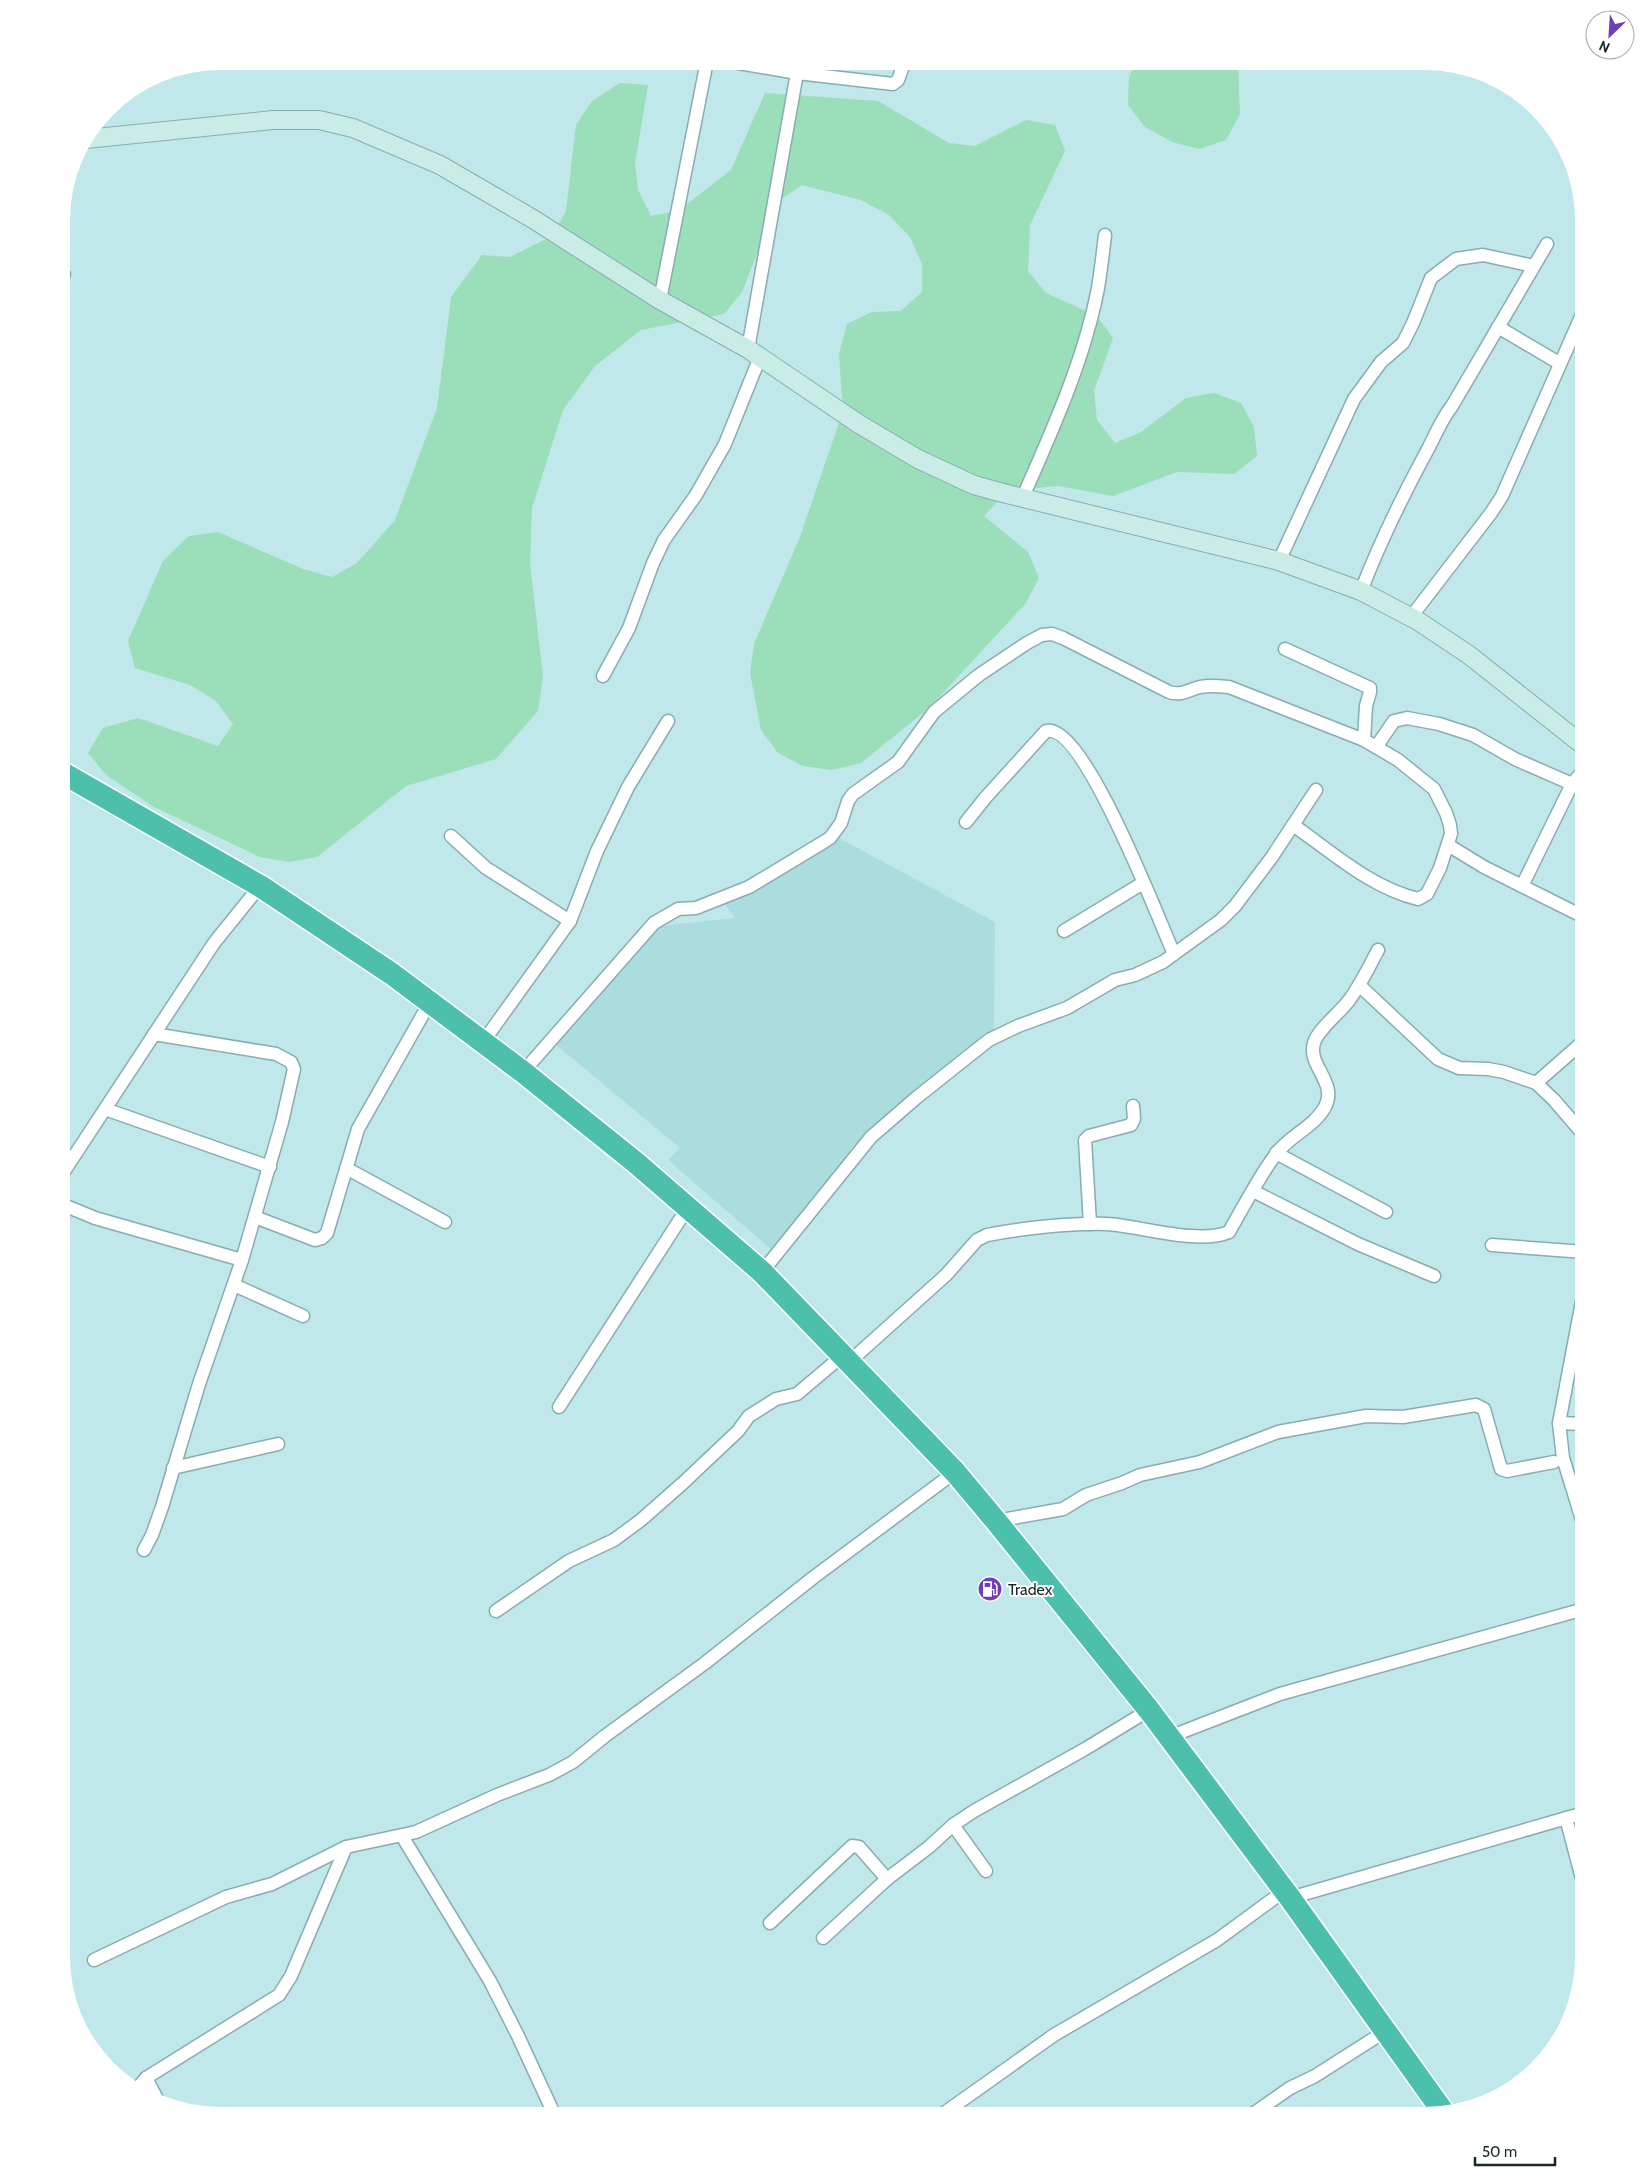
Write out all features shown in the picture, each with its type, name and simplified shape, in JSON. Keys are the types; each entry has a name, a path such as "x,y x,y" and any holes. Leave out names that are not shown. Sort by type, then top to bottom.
{"highway":[{"path":"70,777 260,886 385,969 523,1072 688,1207 762,1272 956,1472 996,1520 1149,1710 1287,1894 1439,2106"}],"main road":[{"path":"94,139 273,120 319,120 354,128 440,165 533,219 660,300 754,353 859,424 918,459 974,484 1022,499 1280,561 1361,591 1411,617 1469,655 1575,739"}],"street":[{"path":"660,300 705,70"},
{"path":"780,70 893,84 898,80 902,70"},
{"path":"603,676 629,628 653,562 664,540 696,495 725,444 754,353 797,73"},
{"path":"1022,499 1059,418 1085,337 1098,288 1105,235"},
{"path":"1361,591 1391,519 1431,443 1441,419 1452,406 1547,244"},
{"path":"1280,561 1354,399 1381,362 1403,343 1431,278 1456,259 1483,255 1534,266"},
{"path":"1498,328 1559,363"},
{"path":"1411,617 1502,496 1575,329"},
{"path":"523,1072 654,923 678,910 696,908 749,887 830,838 841,824 852,794 898,762 934,712 979,675 1026,643 1042,635 1052,634 1062,638 1169,692 1180,694 1200,687 1216,685 1229,687 1364,740 1398,760 1434,789 1450,825 1448,845 1440,868 1427,894 1418,899 1388,888 1364,876 1293,825"},
{"path":"1285,649 1370,688 1366,706 1364,740"},
{"path":"1376,747 1394,721 1407,718 1439,724 1473,735 1515,759 1572,784"},
{"path":"483,1042 570,921 597,851 628,787 668,721"},
{"path":"966,822 986,797 1046,732 1052,730 1061,734 1076,749 1103,792 1174,954"},
{"path":"1522,886 1575,780"},
{"path":"762,1272 871,1137 916,1098 989,1040 1018,1026 1067,1008 1102,987 1164,962 1221,920 1272,856 1316,790"},
{"path":"451,836 486,868 570,921"},
{"path":"1448,845 1484,867 1575,912"},
{"path":"1064,931 1143,883"},
{"path":"70,1163 214,942 260,886"},
{"path":"496,1611 569,1561 621,1535 683,1483 738,1431 749,1416 776,1398 798,1394 845,1359 946,1275 977,1240 987,1235 1001,1232 1090,1224 1108,1224 1200,1236 1220,1236 1229,1232 1276,1152 1318,1116 1324,1107 1328,1097 1327,1083 1312,1052 1315,1038 1348,1001 1378,950"},
{"path":"1359,985 1438,1059 1459,1068 1488,1069 1504,1072 1536,1083 1575,1124"},
{"path":"255,1217 315,1240 322,1238 327,1233 358,1129 430,1002"},
{"path":"144,1550 152,1535 199,1384 242,1260 270,1167 294,1069 291,1062 276,1054 154,1034"},
{"path":"1536,1083 1575,1048"},
{"path":"1090,1224 1085,1140 1089,1136 1131,1125 1134,1119 1133,1106"},
{"path":"106,1109 270,1167"},
{"path":"1276,1152 1386,1212"},
{"path":"346,1168 445,1222"},
{"path":"1253,1192 1358,1244 1434,1276"},
{"path":"558,1407 688,1207"},
{"path":"70,1208 95,1218 242,1260"},
{"path":"1492,1245 1575,1251"},
{"path":"234,1285 303,1316"},
{"path":"1575,1358 1559,1423 1563,1458 1575,1497"},
{"path":"996,1520 1064,1509 1086,1495 1140,1475 1200,1462 1278,1432 1366,1416 1403,1417 1476,1405 1484,1409 1501,1469 1506,1471 1554,1462"},
{"path":"1559,1423 1575,1424"},
{"path":"173,1468 278,1444"},
{"path":"94,1960 226,1897 272,1884 346,1847 416,1832 497,1795 549,1775 573,1762 956,1472"},
{"path":"1169,1737 1280,1694 1575,1612"},
{"path":"823,1938 887,1879 974,1810 1085,1749 1149,1710"},
{"path":"953,2107 1054,2035 1217,1940 1287,1894 1575,1816"},
{"path":"1566,1818 1575,1852"},
{"path":"953,1825 986,1871"},
{"path":"402,1836 490,1981 551,2107"},
{"path":"770,1923 852,1846 859,1847 887,1879"},
{"path":"141,2084 146,2078 279,1995 291,1976 346,1847"},
{"path":"1263,2107 1290,2088 1315,2076 1384,2032"},
{"path":"146,2078 153,2091"}],"shaded area":[{"path":"837,837 995,922 994,1032 959,1058 854,1145 774,1252 668,1160 680,1148 555,1044 659,926 735,918 725,904"}],"green space":[{"path":"1132,70 1238,70 1240,114 1226,140 1199,149 1172,142 1145,127 1128,105 1129,77"},
{"path":"620,83 648,85 635,164 638,190 651,216 678,211 731,170 765,93 878,101 949,143 975,146 1026,120 1055,125 1065,151 1030,225 1028,271 1046,293 1097,316 1113,338 1094,391 1097,420 1115,443 1141,432 1186,398 1214,393 1241,403 1254,427 1257,456 1234,474 1177,472 1113,496 1058,486 1007,491 984,516 1028,552 1039,578 1026,603 929,708 861,763 832,770 803,766 778,753 761,730 750,673 754,644 800,537 843,411 839,354 847,324 872,312 901,311 922,292 922,264 910,237 889,215 861,200 802,185 778,201 742,292 724,314 641,330 595,366 563,410 532,508 530,564 543,676 538,711 496,759 406,786 317,857 289,862 260,857 154,807 106,775 88,753 103,728 138,718 218,746 233,724 215,700 190,685 135,668 128,641 163,561 189,536 218,532 303,569 332,577 357,563 395,520 437,408 451,297 482,255 510,257 552,236 566,211 576,125 592,101"}],"place":[{"name":"Tradex","path":"990,1589"}]}
